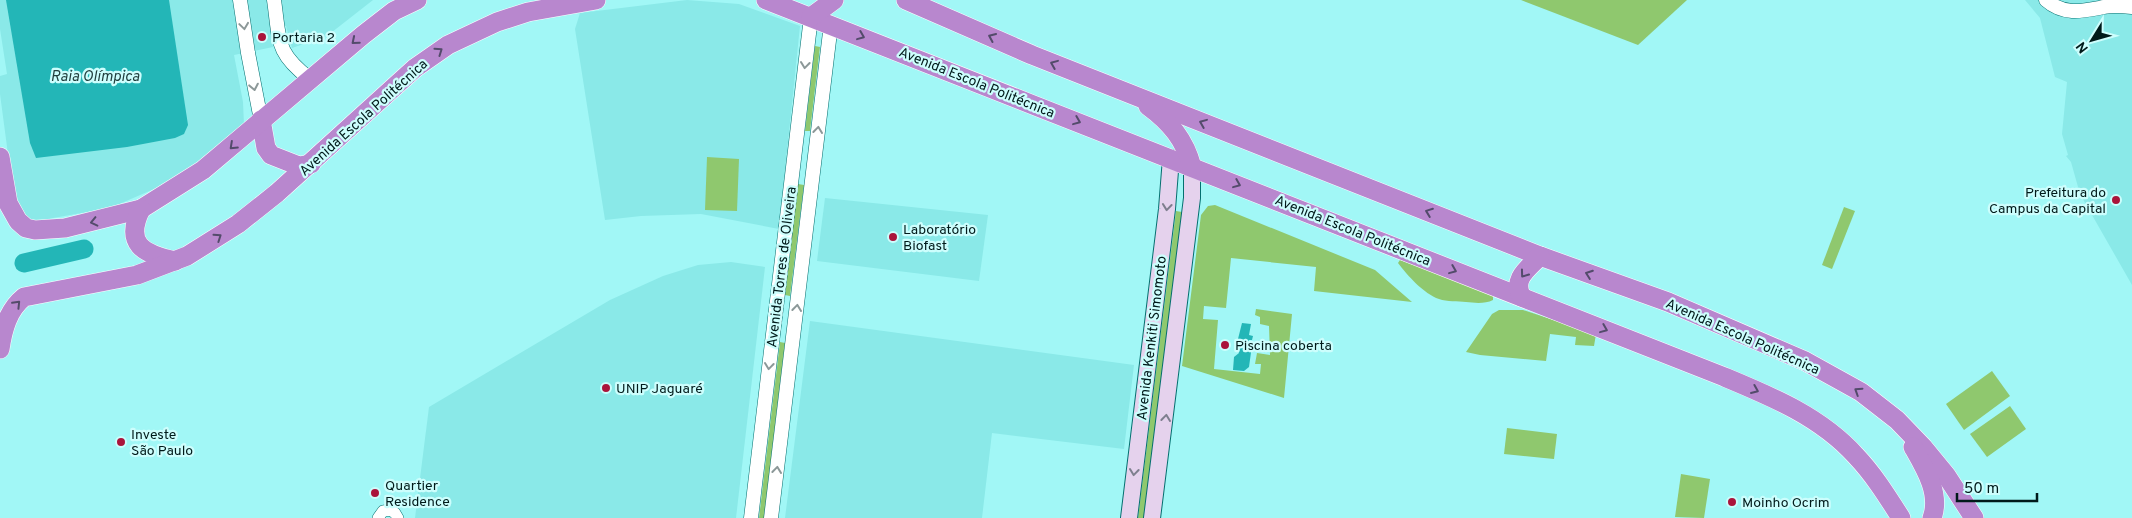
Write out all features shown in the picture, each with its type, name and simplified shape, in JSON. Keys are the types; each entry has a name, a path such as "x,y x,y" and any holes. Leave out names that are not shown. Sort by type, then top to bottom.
{"highway":[{"path":"0,157 8,203 18,221 26,228 35,230 65,228 141,209 203,170 394,11 417,0"},
{"name":"Avenida Escola Politécnica","path":"0,349 8,315 12,308 24,297 138,276 175,261 238,224 310,164 415,68 448,45 497,22 528,12 596,0"},
{"name":"Avenida Escola Politécnica","path":"766,0 1192,166 1787,403 1828,430 1856,455 1879,484 1901,518"},
{"path":"811,17 834,0"},
{"name":"Avenida Escola Politécnica","path":"906,0 1032,55 1540,256 1668,302 1805,361 1860,392 1896,420 1923,447 1946,475 1974,518"},
{"path":"1132,94 1173,128 1186,148 1192,166"},
{"path":"261,120 266,148 271,155 300,166 310,164"},
{"path":"141,209 134,226 134,235 138,244 151,255 175,261"},
{"path":"1522,297 1518,288 1519,277 1540,256"},
{"path":"1896,420 1933,486 1935,503 1932,518"}],"main road":[{"name":"Avenida Kenkiti Simomoto","path":"1129,518 1167,209 1171,158"},
{"name":"Avenida Kenkiti Simomoto","path":"1152,518 1163,442 1193,189 1192,166"},
{"path":"1138,439 1163,442"}],"street":[{"path":"240,0 261,120"},
{"path":"274,0 283,53 294,67 310,79"},
{"path":"2046,0 2060,9 2072,12 2106,6 2132,7"},
{"path":"2086,11 2099,0"},
{"name":"Avenida Torres de Oliveira","path":"751,518 811,17"},
{"name":"Avenida Torres de Oliveira","path":"771,518 831,24"},
{"path":"793,162 814,164"},
{"path":"378,518 383,511 390,510 398,518"}],"shaded area":[{"path":"0,0 373,0 327,36 292,48 286,26 270,28 273,47 234,55 243,102 244,125 204,158 161,186 110,208 36,221 25,217 15,207 0,94 0,76 7,74 0,29"},
{"path":"687,0 739,4 800,26 779,229 701,214 641,216 605,220 575,29 580,13"},
{"path":"2025,0 2132,0 2132,285 2080,194 2071,162 2066,156 2068,155 2062,134 2067,82 2055,77 2040,18"},
{"path":"825,198 988,215 979,281 817,261"},
{"name":"UNIP Jaguaré","path":"731,262 765,267 736,518 415,518 429,407 610,300 663,276 698,265"},
{"path":"810,321 1134,365 1124,449 992,433 982,518 785,518"}],"green space":[{"path":"1521,0 1687,0 1638,45"},
{"path":"815,46 820,47 810,131 805,131"},
{"path":"707,157 739,159 737,211 705,210"},
{"path":"798,184 804,185 790,296 785,295"},
{"path":"1215,205 1375,270 1412,302 1314,291 1316,267 1231,258 1226,308 1204,306 1203,319 1218,320 1214,369 1260,374 1261,364 1255,364 1257,353 1270,355 1269,326 1260,324 1260,317 1255,315 1256,309 1292,314 1284,398 1182,366 1201,215 1208,206"},
{"path":"1844,207 1855,211 1832,269 1822,265"},
{"path":"1176,211 1182,212 1144,518 1138,518"},
{"path":"1400,260 1493,294 1493,300 1476,303 1449,301 1433,297 1416,284 1406,273 1398,263"},
{"path":"1499,310 1523,310 1596,334 1594,346 1575,345 1576,337 1550,334 1546,361 1466,352 1492,314"},
{"path":"780,342 785,343 764,518 759,518"},
{"path":"1992,371 2010,396 1964,430 1946,404"},
{"path":"2010,406 2026,429 1987,457 1970,434"},
{"path":"1507,428 1557,434 1554,459 1504,454"},
{"path":"1681,474 1710,479 1704,518 1675,517"}],"water":[{"name":"Raia Olímpica","path":"6,0 169,0 188,125 184,134 175,138 127,147 36,158 30,143"},
{"path":"1242,323 1251,324 1249,335 1253,336 1252,340 1249,340 1248,345 1252,345 1249,367 1244,371 1233,370 1234,357 1239,353 1237,343"}],"waterway":[{"path":"24,263 84,249"}],"place":[{"name":"Portaria 2","path":"262,37"},
{"name":"Prefeitura do Campus da Capital","path":"2116,200"},
{"name":"Laboratório Biofast","path":"893,237"},
{"name":"Piscina coberta","path":"1225,345"},
{"name":"UNIP Jaguaré","path":"606,388"},
{"name":"Investe São Paulo","path":"121,442"},
{"name":"Quartier Residence","path":"375,493"},
{"name":"Moinho Ocrim","path":"1732,502"}]}
